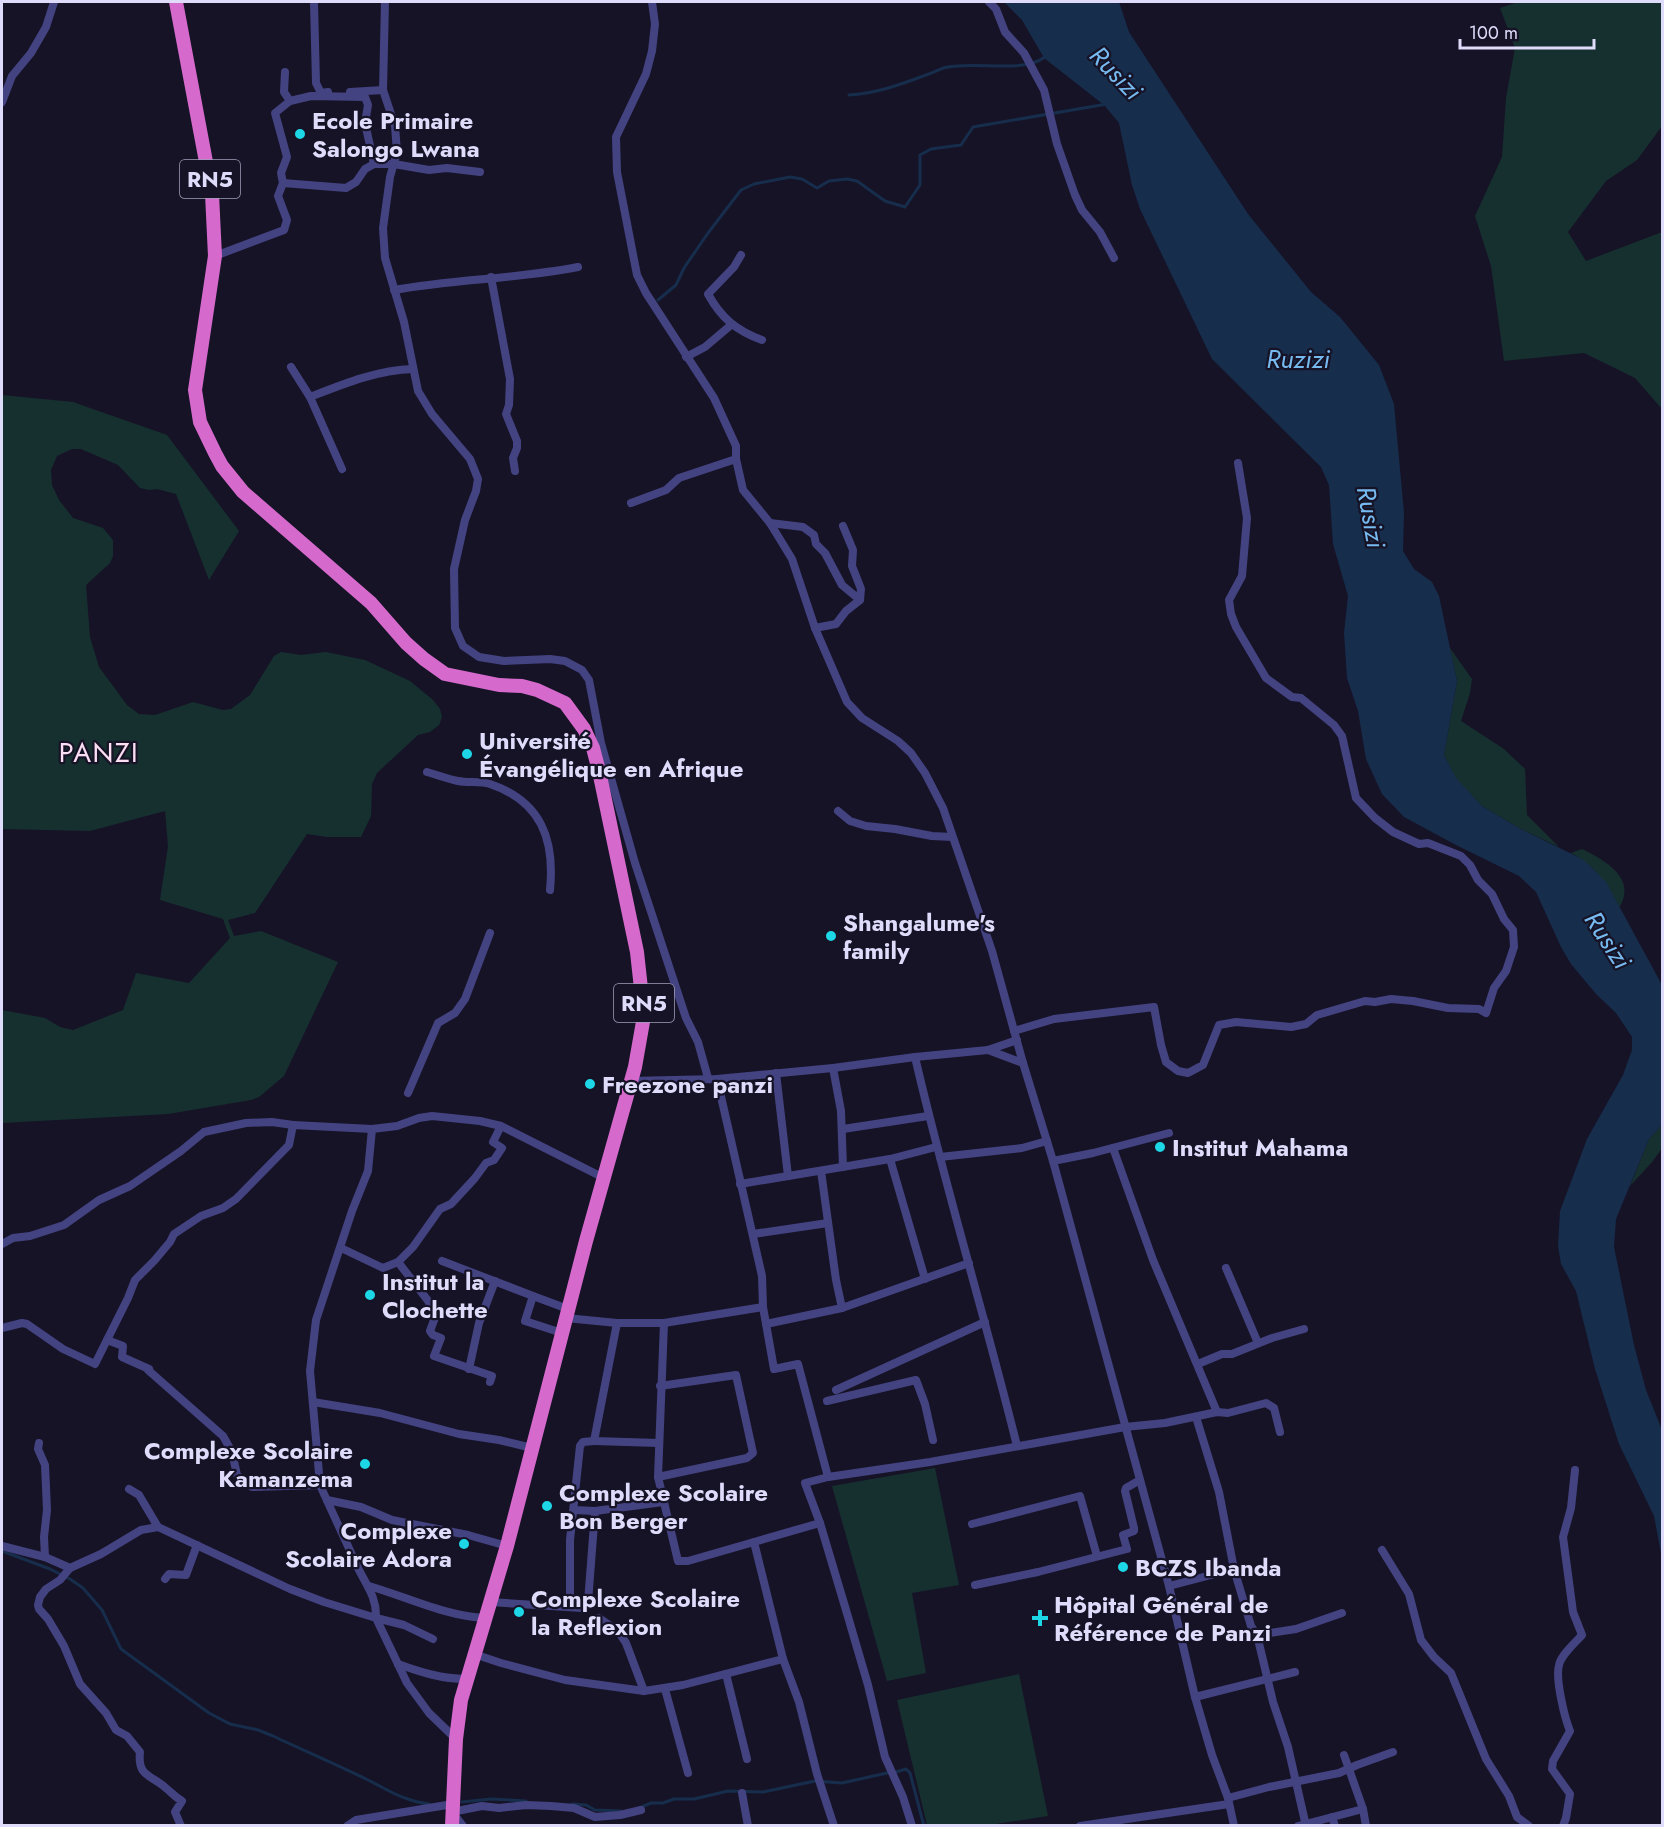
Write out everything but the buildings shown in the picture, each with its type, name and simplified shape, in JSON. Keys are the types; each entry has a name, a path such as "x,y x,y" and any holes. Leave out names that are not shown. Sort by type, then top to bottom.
{"highway":[{"name":"RN5","path":"176,2 212,194 215,256 195,390 200,422 222,466 243,492 362,596 424,659 445,674 499,685 522,687 550,695 565,703 584,729 593,748 637,952 644,1016 635,1067 567,1313 507,1546 466,1679 456,1739 453,1814"}],"street":[{"path":"2,102 12,76 31,53 45,27 54,2"},
{"path":"314,2 316,82 321,93 383,90"},
{"path":"385,2 383,90 396,126 397,152 382,228 385,258 404,322 418,391 432,414 470,459 478,479 465,520 454,569 453,613 458,638 463,646 479,657 504,661 550,659 582,670 589,680 601,743 635,863 686,1018 712,1078 762,1276 763,1307 774,1369 798,1364 828,1477"},
{"path":"652,2 655,24 652,51 646,74 616,137 617,172 638,275 686,357 714,398 736,446 736,459 743,490 771,524 792,560 815,628 847,702 862,718 898,741 910,753 925,773 943,808 992,951 1053,1161 1169,1586 1195,1696 1212,1755 1229,1801 1234,1826"},
{"path":"989,2 996,9 1005,32 1024,53 1041,83 1049,118 1075,195 1082,210 1100,232 1114,258"},
{"path":"2,72 12,76"},
{"path":"285,72 284,92 290,101"},
{"path":"215,256 284,230 287,220 278,196 283,183 281,173 287,157 275,113 290,101 311,96 365,97 368,105 365,123 374,164"},
{"path":"283,183 346,188 356,182 365,169 374,164 394,164 429,171 447,168 480,172"},
{"path":"741,255 734,267 708,294 731,325 739,331 762,340"},
{"path":"394,290 428,284 547,273 578,267"},
{"path":"491,277 510,379 509,405 506,414 517,441 513,458 515,471"},
{"path":"686,357 705,347 731,325"},
{"path":"291,367 310,398 342,469"},
{"path":"310,398 344,383 399,369 413,369"},
{"path":"631,503 666,490 679,478 736,459"},
{"path":"630,1081 776,1073 988,1050 1054,1019 1155,1007 1166,1062 1178,1071 1188,1072 1203,1065 1220,1025 1236,1022 1292,1027 1306,1024 1317,1015 1365,1001 1390,999 1448,1008 1479,1010 1486,1013 1494,988 1506,970 1514,947 1513,930 1504,919 1492,894 1478,880 1470,865 1461,856 1428,843 1419,844 1393,832 1375,818 1356,798 1342,736 1334,725 1301,698 1292,697 1266,678 1236,627 1229,600 1242,576 1247,518 1238,463"},
{"path":"771,524 803,527 814,535 816,544 825,553 842,585 860,600"},
{"path":"815,628 836,624 860,600 861,589 852,566 853,550 843,526"},
{"path":"427,771 457,781 489,784 525,802 544,826 548,840 552,876 550,890"},
{"path":"838,811 850,821 866,826 952,837"},
{"path":"408,1093 438,1023 455,1013 465,999 490,933"},
{"path":"988,1050 1023,1063"},
{"path":"915,1057 936,1147 1017,1446"},
{"path":"833,1068 843,1129 843,1167"},
{"path":"776,1073 788,1176"},
{"path":"2,1244 13,1238 30,1236 64,1225 99,1200 130,1186 204,1132 246,1123 272,1122 372,1129 397,1126 432,1116 480,1121 501,1126 604,1178"},
{"path":"843,1129 928,1116"},
{"path":"2,1328 27,1324 63,1349 95,1364 128,1299 135,1280 170,1242 174,1234 201,1216 223,1208 236,1199 289,1145 293,1125"},
{"path":"341,1248 383,1268 398,1262 413,1247 440,1209 451,1203 486,1163 494,1160 502,1148 493,1142 501,1126"},
{"path":"372,1129 368,1172 352,1210 316,1320 310,1371 320,1485 363,1578 369,1586 376,1606 376,1618 407,1683 429,1713 456,1739"},
{"path":"1053,1161 1169,1133"},
{"path":"940,1157 1022,1148 1047,1141"},
{"path":"740,1184 890,1159 936,1147"},
{"path":"1113,1148 1153,1260 1217,1412"},
{"path":"890,1159 925,1279"},
{"path":"821,1171 842,1308"},
{"path":"753,1234 828,1223"},
{"path":"442,1261 533,1296 567,1313 617,1323 664,1323 763,1307"},
{"path":"398,1262 429,1302 430,1308 437,1312 430,1331 441,1338 434,1356 492,1376 490,1382"},
{"path":"766,1324 842,1308 969,1263"},
{"path":"1226,1268 1258,1343"},
{"path":"469,1368 478,1323 495,1281"},
{"path":"533,1296 525,1321 562,1333"},
{"path":"836,1390 985,1322"},
{"path":"594,1441 617,1323"},
{"path":"664,1323 658,1477 678,1561 820,1523"},
{"path":"1198,1364 1222,1354 1232,1354 1258,1343 1304,1329"},
{"path":"107,1340 123,1346 122,1357 149,1369 211,1424 228,1443 237,1475 252,1487 320,1485"},
{"path":"658,1477 747,1458 753,1453 736,1375 660,1386"},
{"path":"868,1375 872,1390"},
{"path":"827,1401 916,1380 925,1404 933,1440"},
{"path":"313,1402 380,1413 459,1434 532,1448"},
{"path":"912,1826 903,1797 885,1757 868,1685 820,1523 805,1483 828,1477 930,1462 1125,1427 1165,1423 1217,1412 1228,1413 1266,1403 1274,1408 1280,1432"},
{"path":"1196,1417 1219,1492 1234,1569 1251,1626 1257,1635 1273,1702 1280,1720 1304,1825 1333,1821 1363,1809"},
{"path":"570,1607 570,1540 580,1446 584,1442 594,1441 659,1443"},
{"path":"39,1443 38,1449 45,1465 47,1510 44,1537 45,1557"},
{"path":"1563,1826 1570,1802 1569,1794 1552,1769 1553,1761 1570,1731 1563,1717 1565,1710 1558,1677 1559,1664 1582,1635 1573,1612 1563,1538 1571,1508 1575,1470"},
{"path":"975,1585 1038,1572 1127,1549 1123,1535 1134,1531 1134,1528 1125,1491 1126,1488 1140,1480"},
{"path":"129,1489 139,1495 158,1527 290,1589 324,1602 404,1626 434,1639"},
{"path":"972,1524 1080,1496 1097,1556"},
{"path":"327,1500 361,1508 392,1520 468,1535 507,1546"},
{"path":"574,1509 595,1511 663,1502"},
{"path":"490,1602 582,1608 586,1606 595,1511"},
{"path":"158,1527 141,1530 101,1554 68,1569 60,1580 46,1589 38,1605 64,1646 80,1684 106,1713 116,1730 127,1736 141,1752 139,1762 142,1769 150,1779 168,1789 170,1794 182,1801 175,1812 181,1826"},
{"path":"754,1542 783,1659 799,1702 817,1774 834,1826"},
{"path":"165,1579 169,1574 186,1575 197,1545"},
{"path":"2,1546 45,1557 68,1569"},
{"path":"1382,1550 1409,1594 1421,1640 1434,1657 1451,1673 1486,1759 1509,1796 1517,1817 1529,1826"},
{"path":"1169,1586 1234,1569"},
{"path":"369,1586 443,1611 470,1618 485,1618"},
{"path":"1257,1635 1296,1629 1342,1612"},
{"path":"599,1618 618,1631 626,1643 644,1691"},
{"path":"474,1654 566,1680 644,1691 665,1689 783,1659"},
{"path":"398,1664 452,1679 466,1679"},
{"path":"1195,1696 1295,1672"},
{"path":"726,1674 747,1759"},
{"path":"665,1689 688,1773"},
{"path":"1080,1826 1229,1801 1269,1787 1339,1773 1393,1752"},
{"path":"1344,1755 1363,1809 1366,1826"},
{"path":"742,1793 748,1826"},
{"path":"347,1826 356,1820 453,1814 482,1806 499,1808 526,1805 574,1808 595,1817 641,1810"},
{"path":"453,1814 463,1826"}],"green space":[{"path":"1518,2 1662,2 1662,126 1637,160 1606,181 1568,232 1586,261 1662,232 1662,409 1635,378 1584,353 1504,361 1491,266 1475,216 1502,157 1506,98 1515,48 1500,8"},
{"path":"2,395 73,402 167,435 239,531 209,580 176,494 157,489 140,488 118,465 81,449 72,449 57,456 51,470 52,485 59,500 73,518 103,528 113,540 113,556 110,563 86,585 90,637 99,667 127,705 139,714 155,715 193,702 223,710 231,709 250,695 274,656 281,652 301,655 326,652 365,660 410,681 433,700 440,709 442,717 439,725 430,732 418,735 377,773 372,784 371,816 361,837 327,837 307,834 255,913 228,920 234,936 261,931 338,962 284,1076 259,1097 251,1100 168,1114 2,1123 2,1010 45,1018 60,1027 73,1030 123,1010 136,973 189,983 230,938 223,919 160,900 168,846 165,811 90,831 2,829"},
{"path":"1450,648 1472,679 1461,721 1504,749 1525,769 1527,815 1559,847 1519,828 1482,806 1455,778 1444,755 1457,681"},
{"path":"1582,849 1609,865 1622,879 1624,898 1619,908 1600,876 1571,853"},
{"path":"1662,1125 1662,1148 1630,1186 1649,1139"},
{"path":"935,1468 959,1585 912,1593 926,1673 887,1681 832,1486"},
{"path":"1019,1674 1048,1816 989,1825 927,1825 897,1700"}],"water":[{"name":"Ruzizi","path":"1004,2 1119,2 1129,32 1248,214 1311,292 1340,317 1379,365 1394,404 1404,513 1403,551 1414,569 1432,582 1439,596 1457,681 1444,755 1456,778 1482,806 1519,828 1584,860 1606,882 1662,985 1662,1125 1649,1139 1616,1219 1614,1247 1634,1345 1646,1390 1662,1430 1662,1558 1654,1516 1619,1444 1595,1369 1576,1291 1561,1264 1558,1246 1560,1211 1587,1139 1623,1075 1632,1050 1632,1037 1616,1013 1596,994 1571,964 1536,892 1519,876 1404,817 1382,794 1366,759 1358,711 1347,678 1344,633 1348,596 1333,544 1329,485 1321,467 1212,359 1140,209 1132,185 1119,123 1104,105 1044,58 1022,20"}],"waterway":[{"path":"849,95 888,88 945,68 1024,65 1045,57"},
{"name":"Rusizi","path":"658,300 676,285 684,268 741,190 754,184 790,177 802,179 817,188 829,181 847,179 857,181 885,201 905,207 920,185 920,155 931,149 961,145 973,127 1107,104"},
{"path":"2,1551 50,1569 83,1588 102,1610 121,1649 209,1713 230,1724 273,1736 390,1792 429,1804"},
{"path":"896,1772 906,1769 910,1773 924,1826"},
{"path":"639,1808 651,1803 663,1803 674,1799 694,1799 728,1791 763,1792 815,1781 842,1783 887,1773"},
{"path":"462,1802 491,1799 526,1801"},
{"path":"572,1804 586,1805 595,1810 621,1811"}],"place":[{"name":"Ecole Primaire Salongo Lwana","path":"300,134"},
{"name":"Université Évangélique en Afrique","path":"467,754"},
{"name":"Shangalume's family","path":"831,936"},
{"name":"Freezone panzi","path":"590,1084"},
{"name":"Institut Mahama","path":"1160,1147"},
{"name":"Institut la Clochette","path":"370,1295"},
{"name":"Complexe Scolaire Kamanzema","path":"365,1464"},
{"name":"Complexe Scolaire Bon Berger","path":"547,1506"},
{"name":"Complexe Scolaire Adora","path":"464,1544"},
{"name":"BCZS Ibanda","path":"1123,1567"},
{"name":"Complexe Scolaire la Reflexion","path":"519,1612"},
{"name":"Hôpital Général de Référence de Panzi","path":"1040,1618"}],"district":[{"name":"PANZI","path":"99,752"}]}
